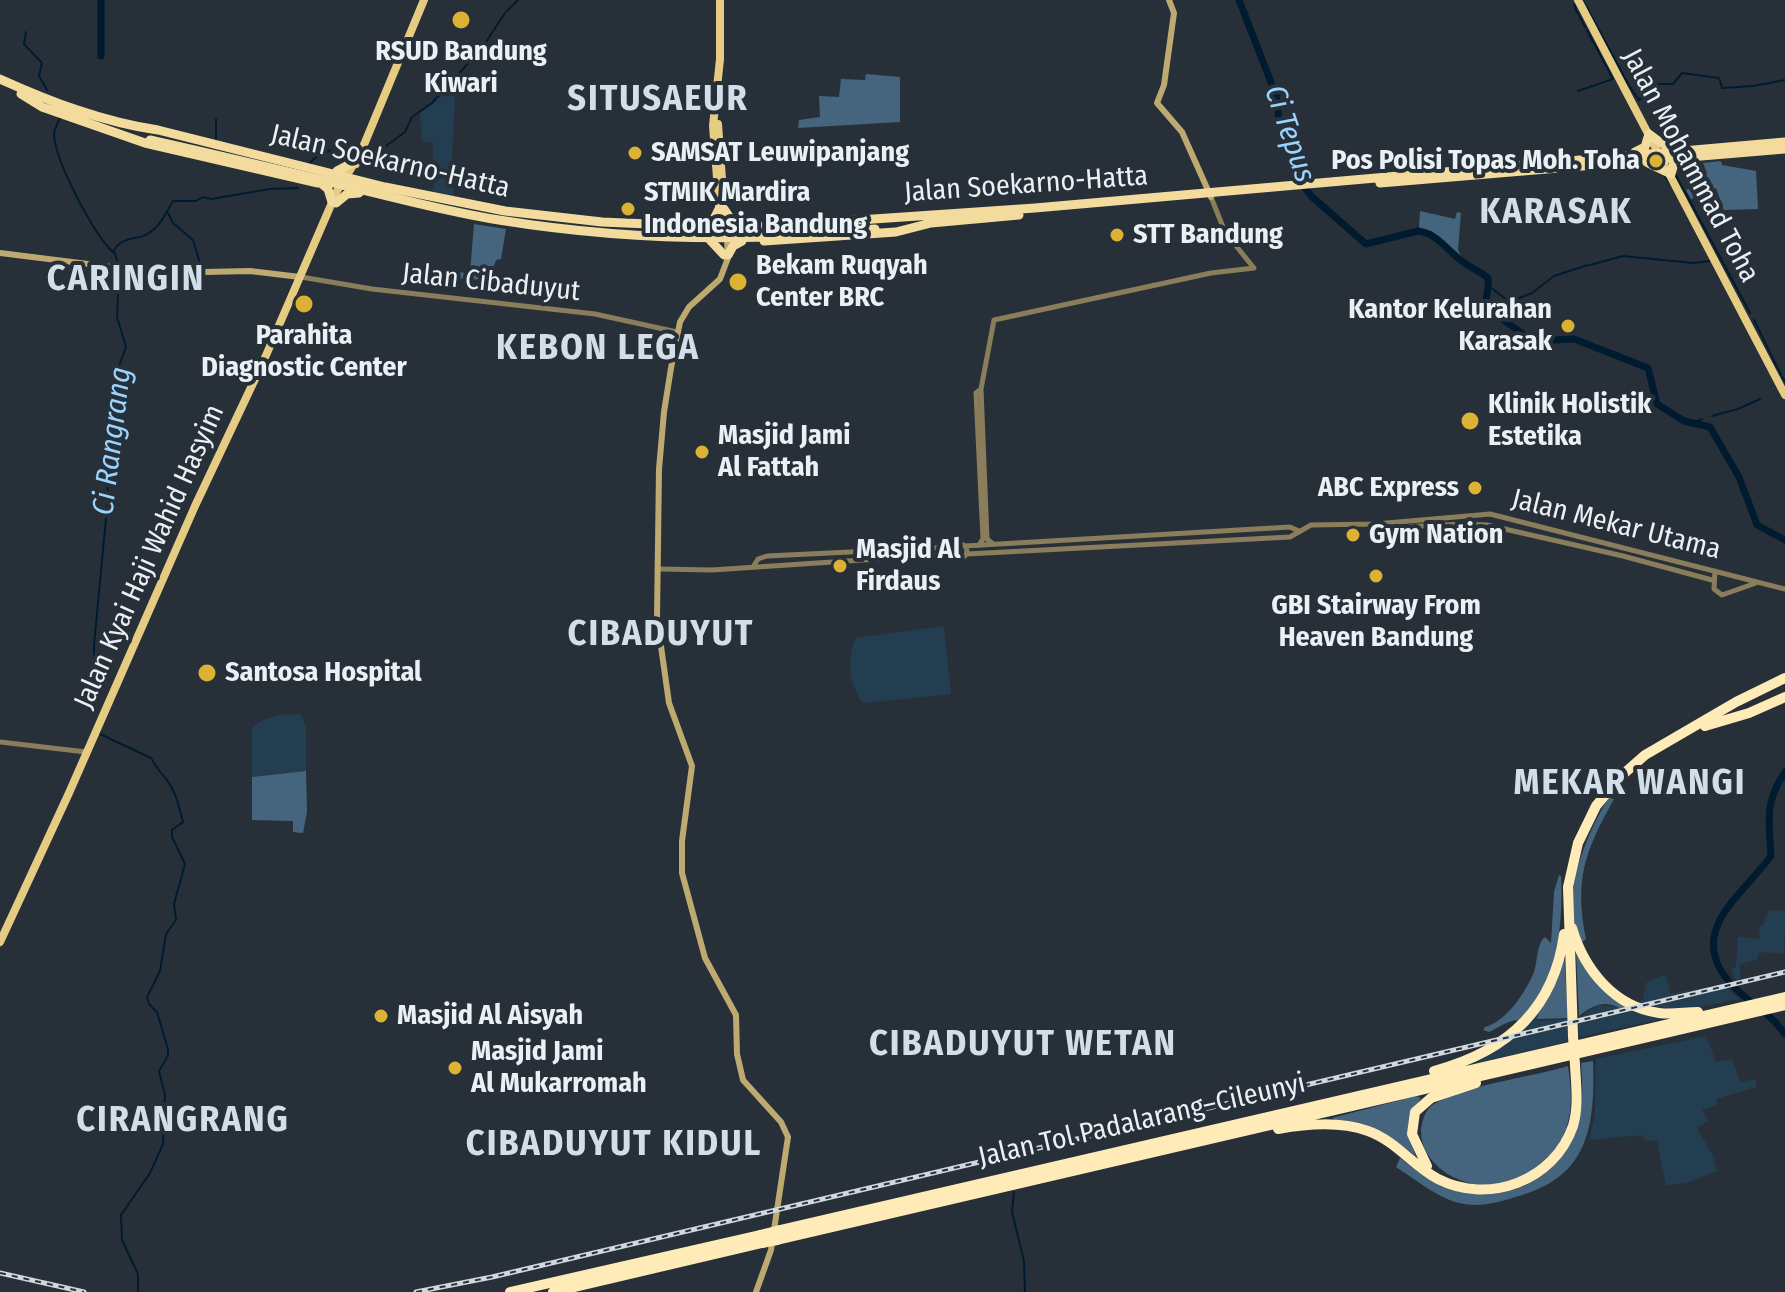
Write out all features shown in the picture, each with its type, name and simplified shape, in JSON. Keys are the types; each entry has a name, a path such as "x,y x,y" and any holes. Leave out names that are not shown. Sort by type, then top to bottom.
{"highway":[{"name":"Jalan Soekarno-Hatta","path":"0,82 42,107 141,142 500,224 651,239 782,241 896,232 928,220"},
{"name":"Jalan Soekarno-Hatta","path":"0,82 119,127"},
{"name":"Jalan Soekarno-Hatta","path":"21,94 69,114 119,127 158,130 404,191 533,216 686,227 742,228 928,220 1785,142"},
{"path":"119,127 151,137 465,208 553,223 661,232 731,233 928,220"},
{"path":"1649,134 1680,153 1671,174 1632,157 1645,147 1649,134"},
{"name":"Jalan Soekarno-Hatta","path":"1680,153 1785,149"},
{"path":"326,171 342,171 356,161 359,175 364,181"},
{"path":"285,176 291,175 293,169 287,162"},
{"path":"322,184 329,190 333,204 347,194 359,193"},
{"path":"400,203 396,195 404,191"},
{"path":"686,227 711,221 722,209 742,228"},
{"path":"651,239 657,237 658,232 652,225"},
{"path":"780,226 776,234 782,241"},
{"path":"710,240 726,259 733,246 742,241"},
{"path":"1379,1090 1473,1058 1495,1047 1519,1028 1545,997 1553,977 1564,940 1571,867 1578,843 1596,806 1645,755 1736,702 1785,678"},
{"path":"1692,730 1749,713 1785,697"},
{"path":"1568,911 1575,937 1594,974 1612,993 1630,1004 1658,1013 1747,1007"},
{"path":"1162,1150 1294,1126 1340,1125 1365,1130 1389,1141 1426,1170 1470,1189 1498,1189 1527,1179 1551,1161 1573,1126 1577,1096 1568,911"},
{"path":"1771,1001 1785,995"},
{"name":"Jalan Tol Padalarang–Cileunyi","path":"777,1231 1162,1150 1527,1065 1771,1001 1785,1005"},
{"name":"Jalan Tol Padalarang–Cileunyi","path":"553,1292 761,1239 777,1231 1747,1007"},
{"path":"1448,1182 1422,1159 1412,1134 1415,1112 1431,1098 1527,1065"},
{"name":"Jalan Tol Padalarang–Cileunyi","path":"510,1292 761,1239"}],"main road":[{"name":"Jalan Kyai Haji Wahid Hasyim","path":"0,942 167,567 333,204 356,161 424,0"},
{"path":"722,0 713,126 726,259 718,281 686,310 677,332 661,450 657,618 670,706 692,766 682,841 682,873 705,958 736,1015 737,1054 743,1080 781,1122 787,1134 777,1231 756,1292"},
{"path":"1169,0 1174,13 1164,85 1157,103 1182,132 1210,195"},
{"name":"Jalan Mohammad Toha","path":"1578,0 1785,395"},
{"path":"0,253 118,268 195,274 250,271 300,277"}],"street":[{"path":"993,544 987,539 976,393 981,389 994,320 1211,273 1254,268 1225,232 1210,195"},
{"name":"Jalan Cibaduyut","path":"300,277 372,289 584,313 677,332"},
{"path":"978,545 983,539 980,456"},
{"name":"Jalan Mekar Utama","path":"1375,524 1490,514 1785,589"},
{"path":"659,569 686,571 752,567 954,550 960,544 1375,524"},
{"name":"Jalan Mekar Utama","path":"1375,524 1381,528 1487,525 1712,580 1714,589 1722,595 1757,583"},
{"path":"954,550 960,559 967,554 1290,537 1311,525"},
{"path":"1290,527 1300,532"},
{"path":"1582,546 1584,538"},
{"path":"1022,542 1023,551"},
{"path":"965,546 967,554"},
{"path":"752,567 758,559 767,556 954,550"},
{"path":"1712,580 1715,571"},
{"path":"0,742 87,752"}],"shaded area":[{"path":"866,74 900,77 900,122 798,128 799,120 820,117 819,96 839,97 841,79 865,80"},
{"path":"442,96 455,96 451,176 455,199 433,194 433,142 422,142 420,112"},
{"path":"1721,161 1722,165 1756,171 1758,209 1724,210 1716,188 1691,199 1686,190 1703,182 1700,176 1707,173 1703,163"},
{"path":"1420,211 1455,219 1457,212 1461,213 1458,250 1461,256 1431,231 1419,228"},
{"path":"474,224 506,229 501,259 496,260 491,274 485,273 485,280 452,278 453,272 470,273"},
{"path":"944,626 951,694 863,703 850,672 856,638"},
{"path":"301,714 306,728 306,771 252,777 252,729 268,718"},
{"path":"306,771 307,812 303,833 293,832 293,821 252,820 252,777"},
{"path":"1609,798 1614,799 1589,850 1585,866 1581,899 1586,939 1581,943 1574,929 1571,911 1577,869 1592,829"},
{"path":"1559,875 1559,932 1544,990 1535,1006 1519,1021 1509,1022 1489,1032 1483,1030 1514,1005 1534,972 1542,940 1545,937 1551,943 1554,892"},
{"path":"1769,910 1785,911 1784,954 1759,952 1757,960 1739,964 1741,979 1737,980 1732,968 1736,968 1738,937 1759,939 1760,926 1763,926"},
{"path":"1564,952 1568,1018 1537,1019 1554,984"},
{"path":"1576,952 1590,973 1628,1007 1621,1009 1610,1004 1599,1005 1579,1016"},
{"path":"1663,975 1667,978 1670,994 1723,984 1739,999 1677,1009 1638,1003 1643,999 1646,983"},
{"path":"1598,1005 1672,1017 1579,1037 1578,1019"},
{"path":"1536,1013 1538,1021 1567,1019 1569,1041 1473,1064 1505,1044"},
{"path":"1706,1036 1716,1062 1732,1059 1740,1082 1756,1079 1756,1087 1716,1099 1717,1105 1702,1110 1708,1121 1697,1128 1712,1154 1717,1171 1686,1183 1666,1185 1657,1141 1645,1140 1643,1135 1589,1140 1595,1115 1596,1059"},
{"path":"1593,1061 1592,1105 1584,1144 1562,1174 1545,1186 1497,1202 1464,1204 1440,1195 1396,1167 1400,1158 1431,1180 1464,1192 1507,1192 1527,1185 1559,1159 1571,1140 1582,1105 1581,1063"},
{"path":"1568,1066 1571,1096 1567,1126 1557,1146 1533,1170 1513,1181 1489,1186 1448,1174 1428,1156 1421,1130 1426,1112 1434,1104 1482,1086"},
{"path":"1416,1096 1421,1098 1409,1126 1416,1156 1394,1140 1332,1118"}],"waterway":[{"path":"101,0 101,56"},
{"name":"Ci Rangrang","path":"507,11 518,0"},
{"name":"Ci Tepus","path":"1239,0 1276,95 1280,127 1299,179 1311,196 1366,244 1418,231 1432,236 1488,278 1488,309 1533,341 1574,339 1648,368 1657,404 1684,421 1710,427 1739,477 1757,525 1785,540"},
{"path":"1585,4 1639,100 1657,84 1673,84 1682,73 1719,78 1722,88 1785,80"},
{"path":"1574,5 1577,12"},
{"name":"Ci Rangrang","path":"372,151 386,146 405,132 412,117 432,103 482,48 505,13"},
{"path":"1578,13 1585,27"},
{"path":"1587,30 1593,42"},
{"path":"26,32 24,44 42,63 39,76 47,90"},
{"path":"1578,91 1613,79 1594,43"},
{"path":"60,118 54,135 61,163 87,215 114,253"},
{"path":"216,119 216,139"},
{"name":"Ci Rangrang","path":"309,164 328,151 351,152"},
{"path":"1675,174 1684,191"},
{"path":"1664,175 1670,184"},
{"name":"Ci Rangrang","path":"118,264 114,250 118,245 153,230 173,201 298,188"},
{"path":"1685,192 1750,313"},
{"path":"168,213 173,223 193,240 202,270"},
{"path":"1590,265 1623,256 1693,263 1710,261"},
{"path":"1489,286 1507,300 1514,300 1532,293 1554,276 1588,265"},
{"name":"Ci Rangrang","path":"97,695 94,645 107,508 110,426 116,374 126,347 117,317 119,270"},
{"path":"1754,320 1781,375"},
{"path":"1782,377 1785,382"},
{"path":"1712,416 1760,399"},
{"name":"Ci Tepus","path":"1692,423 1702,419"},
{"name":"Ci Rangrang","path":"100,734 151,758 172,789 183,822 172,830 172,837 185,864 174,904 176,920 166,934 160,971 147,997 157,1012 168,1049 168,1056 159,1071 165,1095 163,1144 150,1173 121,1215 122,1240 138,1274 138,1292"},
{"name":"Ci Tepus","path":"1785,772 1771,803 1771,856 1722,917 1715,933 1714,950 1720,969 1735,988 1785,1034"},
{"path":"1014,1192 1012,1212 1024,1261 1025,1292"}],"railway":[{"path":"416,1292 492,1277 1785,972"},
{"path":"0,1273 84,1292"}],"place":[{"name":"RSUD Bandung Kiwari","path":"461,20"},
{"name":"SAMSAT Leuwipanjang","path":"635,153"},
{"name":"Pos Polisi Topas Moh. Toha","path":"1656,161"},
{"name":"STMIK Mardira Indonesia Bandung","path":"628,209"},
{"name":"STT Bandung","path":"1117,235"},
{"name":"Bekam Ruqyah Center BRC","path":"738,282"},
{"name":"Parahita Diagnostic Center","path":"304,304"},
{"name":"Kantor Kelurahan Karasak","path":"1568,326"},
{"name":"Klinik Holistik Estetika","path":"1470,421"},
{"name":"Masjid Jami Al Fattah","path":"702,452"},
{"name":"ABC Express","path":"1475,488"},
{"name":"Gym Nation","path":"1353,535"},
{"name":"Masjid Al Firdaus","path":"840,566"},
{"name":"GBI Stairway From Heaven Bandung","path":"1376,576"},
{"name":"Santosa Hospital","path":"207,673"},
{"name":"Masjid Al Aisyah","path":"381,1016"},
{"name":"Masjid Jami Al Mukarromah","path":"455,1068"}],"district":[{"name":"SITUSAEUR","path":"658,100"},
{"name":"KARASAK","path":"1556,213"},
{"name":"CARINGIN","path":"126,280"},
{"name":"KEBON LEGA","path":"598,349"},
{"name":"CIBADUYUT","path":"661,635"},
{"name":"MEKAR WANGI","path":"1630,784"},
{"name":"CIBADUYUT WETAN","path":"1023,1045"},
{"name":"CIRANGRANG","path":"183,1121"},
{"name":"CIBADUYUT KIDUL","path":"614,1145"}]}
